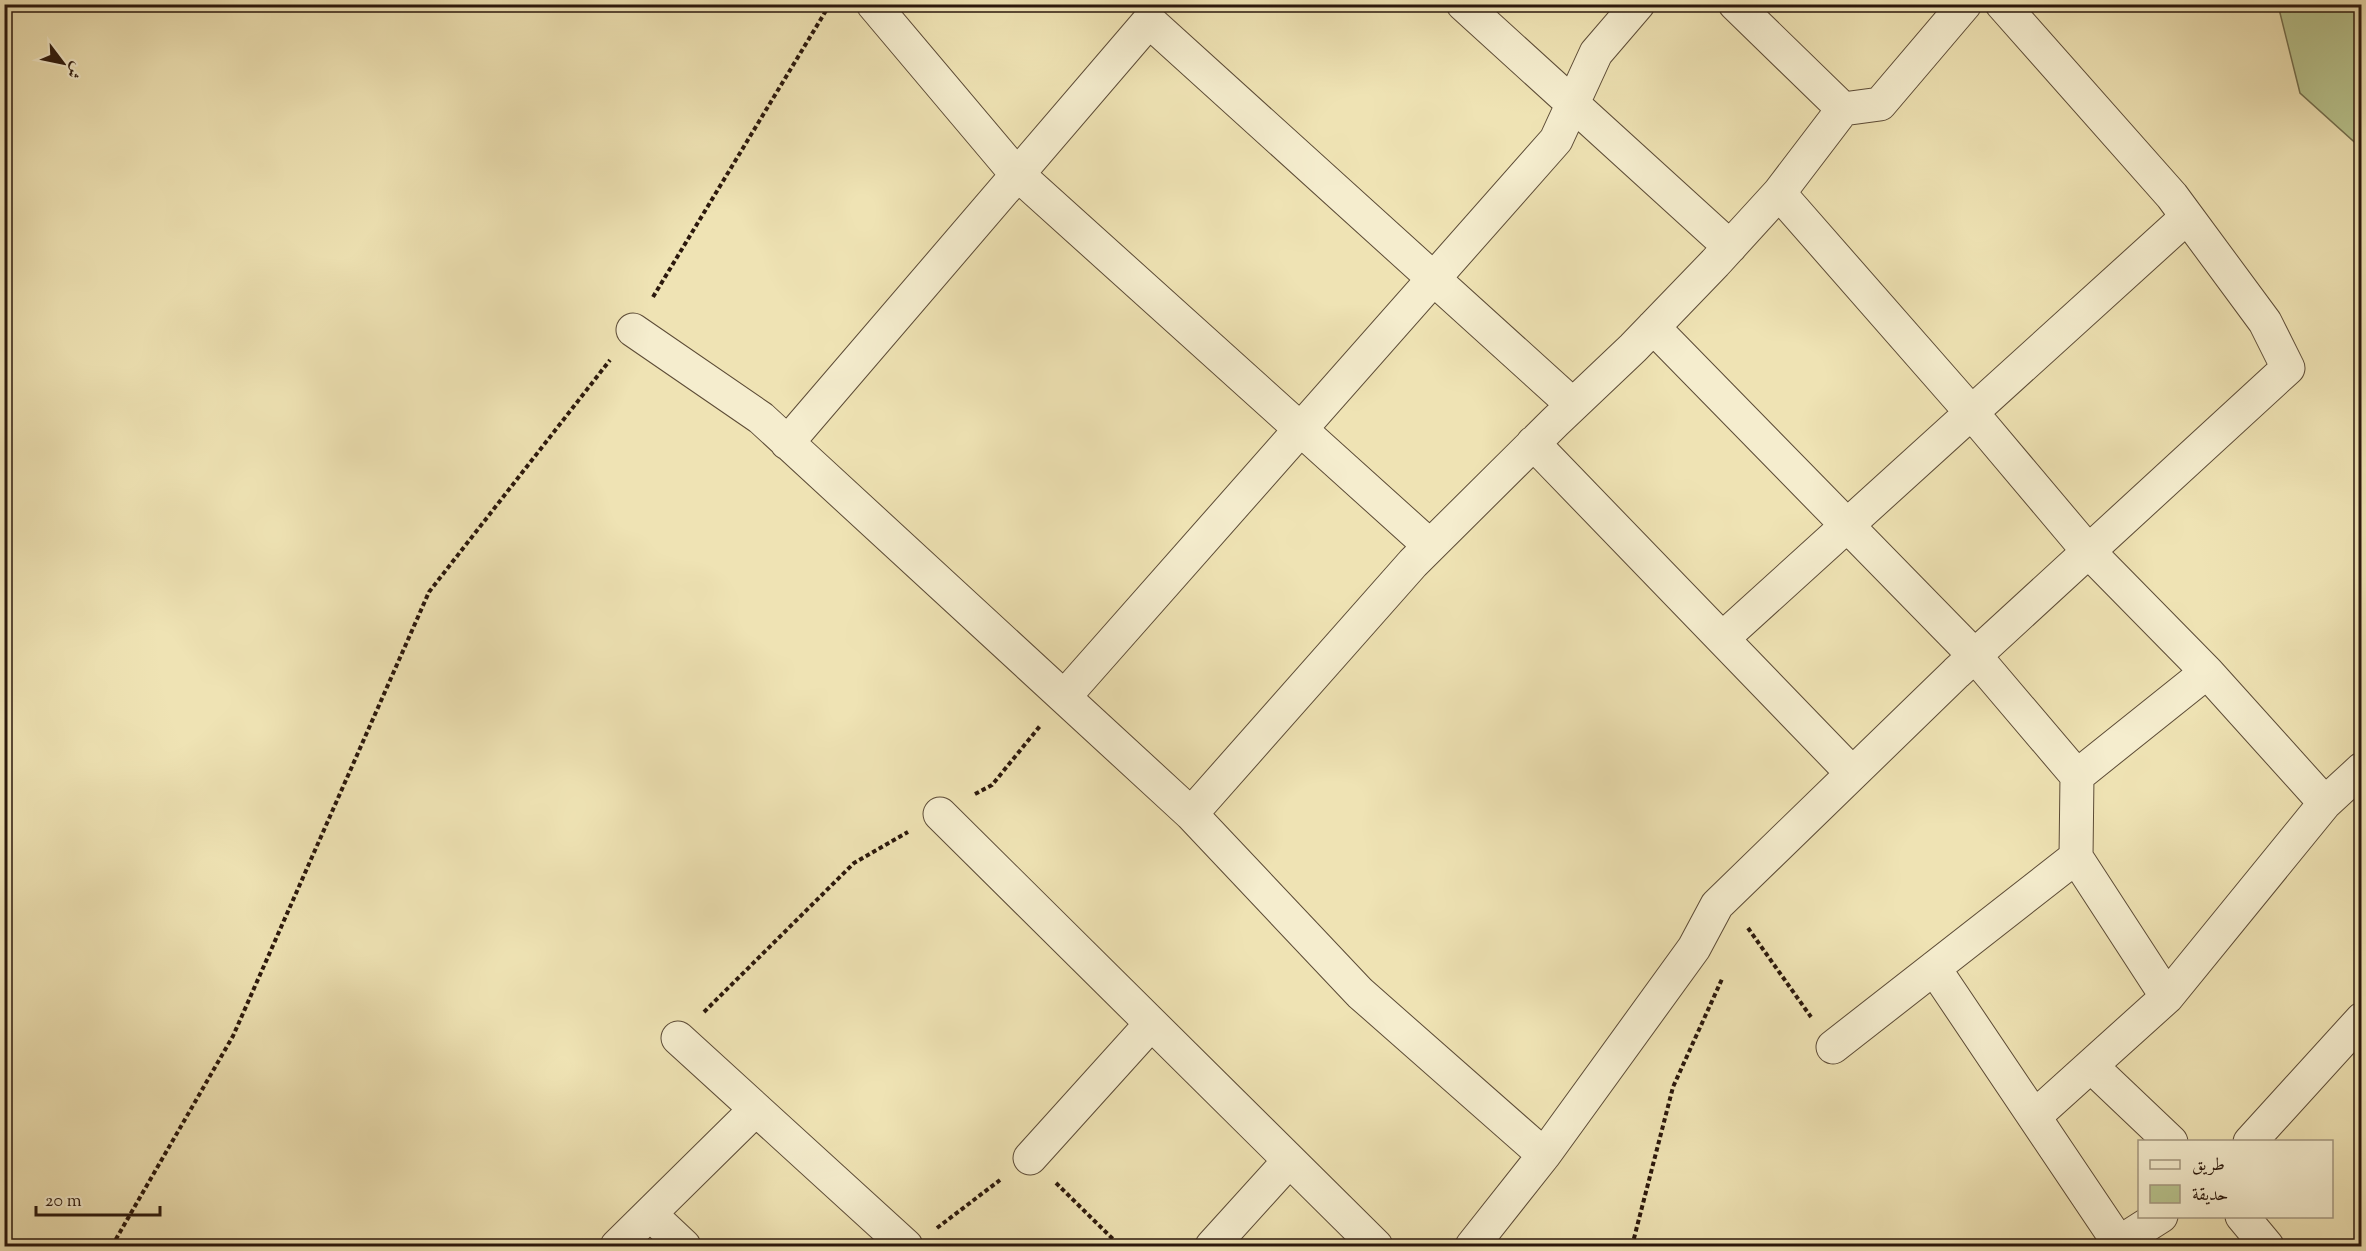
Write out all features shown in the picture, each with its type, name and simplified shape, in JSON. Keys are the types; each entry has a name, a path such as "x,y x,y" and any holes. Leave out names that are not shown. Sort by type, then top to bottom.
{"street":[{"path":"873,4 1018,174 1430,546"},
{"path":"1463,4 1730,247"},
{"path":"1064,697 1556,140 1596,53 1638,4"},
{"path":"1735,4 1843,110"},
{"path":"1191,814 1430,546 1653,327 1730,247 1779,193 1843,110 1880,104 1965,4"},
{"path":"1472,1246 1545,1155 1694,948 1717,905 1975,656 2288,368 2265,322 2172,196 2002,4"},
{"path":"787,442 1149,21 1572,405"},
{"path":"1779,193 1971,412 2089,552 2206,672 2325,804"},
{"path":"1723,638 2187,217"},
{"path":"1653,327 1975,656 2077,776 2076,857 2167,997"},
{"path":"633,330 761,418 1191,814 1360,993 1545,1155"},
{"path":"1533,443 1852,773"},
{"path":"2077,776 2206,672"},
{"path":"2035,1116 2167,997 2325,804 2361,769"},
{"path":"940,814 1376,1246"},
{"path":"1833,1047 2076,857"},
{"path":"1934,968 2035,1116 2116,1245 2158,1218"},
{"path":"2252,1140 2361,1019"},
{"path":"1030,1158 1151,1024"},
{"path":"678,1038 756,1109 918,1240"},
{"path":"2091,1066 2169,1140"},
{"path":"617,1246 756,1109"},
{"path":"1212,1246 1289,1161"},
{"path":"651,1214 684,1246"},
{"path":"2244,1218 2268,1246"}],"path":[{"path":"112,1246 233,1036 429,592 633,330 830,4"},
{"path":"678,1038 854,862 992,785 1064,697"},
{"path":"1742,936 1746,926 1833,1047"},
{"path":"1632,1246 1673,1087 1727,969"},
{"path":"918,1240 1030,1158 1120,1246"}],"green space":[{"path":"2278,5 2361,5 2361,148 2300,93"}]}
